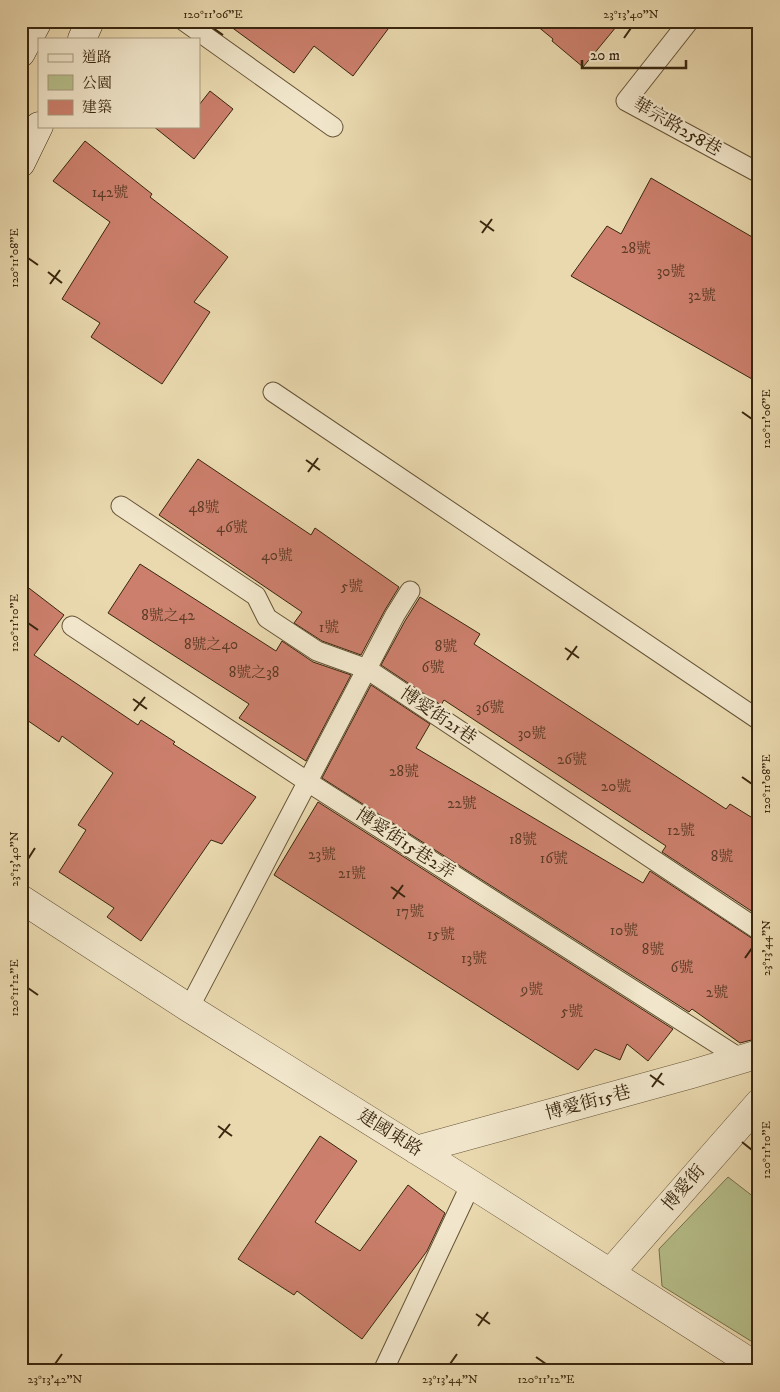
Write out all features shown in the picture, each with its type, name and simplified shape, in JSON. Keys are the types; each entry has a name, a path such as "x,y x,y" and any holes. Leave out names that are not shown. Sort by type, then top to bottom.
{"street":[{"path":"21,53 38,21"},
{"path":"82,38 90,21"},
{"path":"21,163 38,128"},
{"name":"建國東路","path":"21,899 189,1008 471,1184 759,1368"},
{"name":"博愛街15巷","path":"416,1150 750,1057"},
{"name":"博愛街","path":"610,1273 759,1103"}],"lane":[{"path":"184,21 333,127"},
{"name":"華宗路258巷","path":"689,21 626,101 759,173"},
{"path":"274,392 759,720"},
{"name":"博愛街21巷","path":"121,506 256,596 267,618 317,651 367,669 759,930"},
{"path":"189,1008 410,591"},
{"name":"博愛街15巷2弄","path":"72,626 308,782 750,1057"},
{"path":"383,1371 471,1184"}],"green space":[{"path":"728,1177 759,1201 759,1346 662,1286 659,1249"}],"building":[{"path":"223,21 394,21 353,76 314,46 294,73"},
{"path":"531,21 621,21 583,67"},
{"path":"210,91 233,109 194,159 155,128 200,128 200,104"},
{"path":"85,141 152,194 150,197 228,257 194,302 210,312 162,384 91,337 100,323 62,299 110,222 53,181"},
{"path":"651,178 759,241 759,383 571,276 607,226 621,234"},
{"path":"198,459 311,535 315,528 399,587 361,655 322,641 294,623 302,612 159,515"},
{"path":"140,564 276,651 282,641 313,662 351,675 306,761 239,718 249,704 108,613"},
{"path":"21,582 64,615 34,655 138,725 141,720 175,742 173,744 256,797 222,844 211,840 141,941 107,917 114,908 59,872 86,830 78,825 113,773 62,736 59,742 21,716"},
{"path":"420,597 480,634 474,644 726,809 730,804 759,822 759,916 662,852 666,846 444,700 441,705 381,665"},
{"path":"371,685 430,724 416,748 643,883 650,871 753,939 759,941 759,1038 740,1043 692,1009 689,1012 322,778"},
{"path":"318,802 673,1029 648,1061 627,1044 620,1060 595,1049 578,1070 274,875"},
{"path":"320,1136 357,1161 315,1222 360,1251 408,1185 445,1213 427,1251 362,1339 297,1291 294,1295 238,1259"}]}
